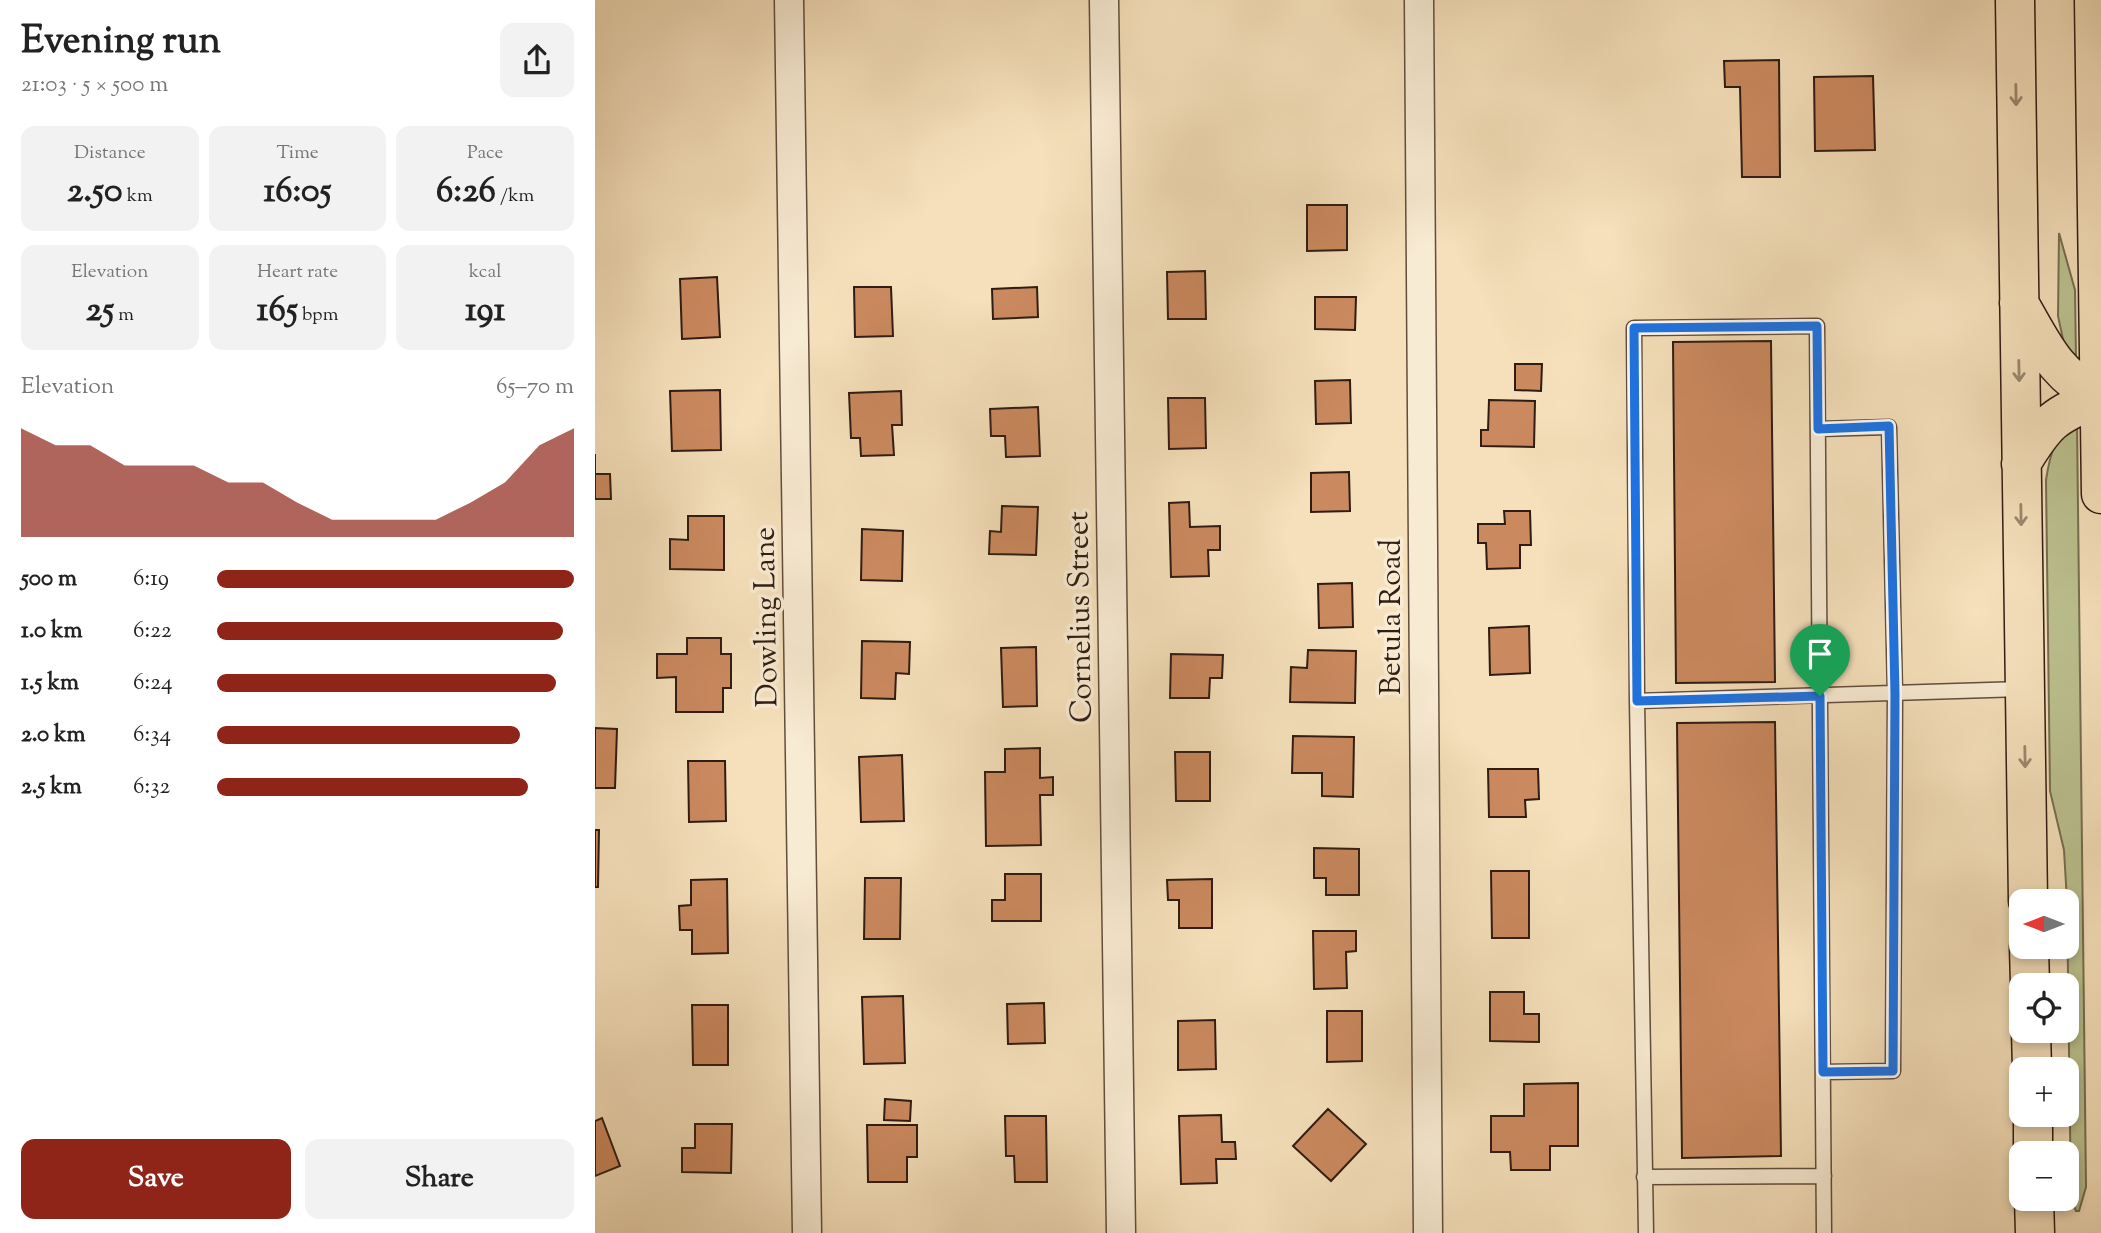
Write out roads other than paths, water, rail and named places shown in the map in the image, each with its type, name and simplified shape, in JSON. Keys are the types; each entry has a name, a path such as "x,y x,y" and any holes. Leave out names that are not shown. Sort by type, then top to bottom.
{"highway":[{"path":"2015,0 2028,889"},
{"path":"2094,0 2098,83 2101,494"},
{"path":"2019,303 2052,360 2075,386 2101,397"},
{"path":"2021,464 2041,430 2064,411 2101,397"},
{"path":"2035,1211 2035,1233"}],"street":[{"name":"Dowling Lane","path":"789,0 807,1233"},
{"name":"Cornelius Street","path":"1104,0 1121,1233"},
{"name":"Betula Road","path":"1419,0 1427,1233"}],"lane":[{"path":"1646,1233 1634,328 1817,326 1825,1233"},
{"path":"1818,429 1889,426 1895,694 1893,1071 1823,1072"},
{"path":"1637,701 2024,689"},
{"path":"1644,1177 1824,1175"}]}
